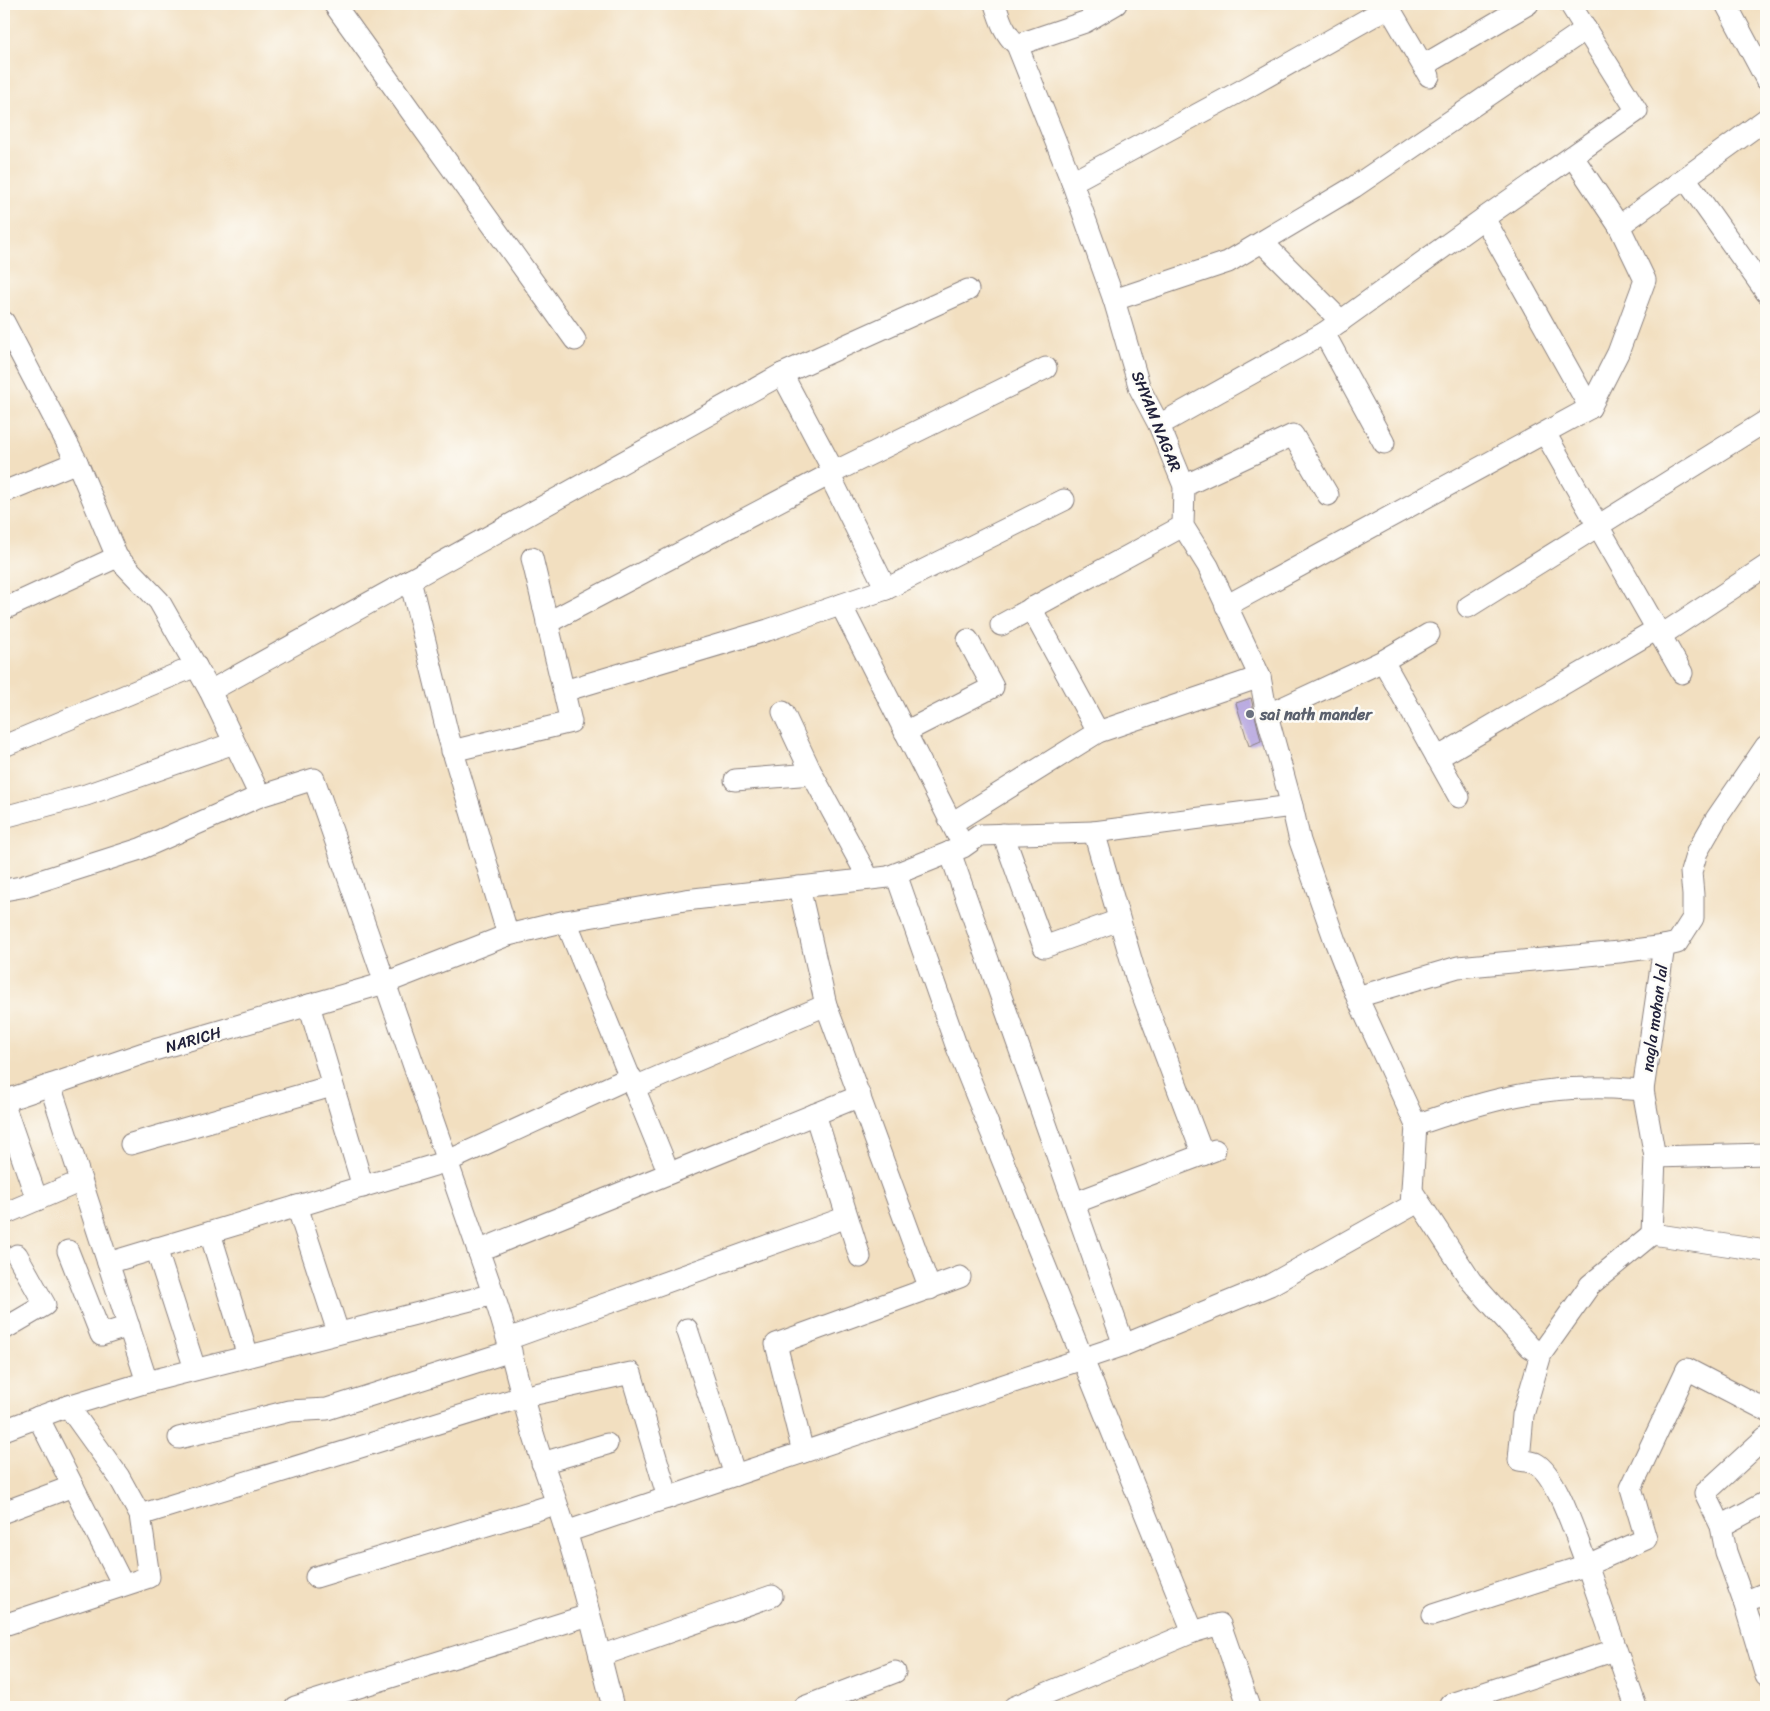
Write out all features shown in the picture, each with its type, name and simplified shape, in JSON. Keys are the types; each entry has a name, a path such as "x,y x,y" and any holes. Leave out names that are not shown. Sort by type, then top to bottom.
{"street":[{"path":"334,4 575,340"},
{"name":"SHYAM NAGAR","path":"995,4 1008,37 1017,45 1072,182 1114,300 1140,389 1159,425 1184,486 1183,526"},
{"path":"1017,45 1085,22 1116,4"},
{"path":"1072,182 1248,87 1388,6 1426,70 1528,4"},
{"path":"1159,425 1324,333 1637,111 1570,4"},
{"path":"1726,4 1766,79"},
{"path":"1114,300 1228,262 1354,187 1586,29"},
{"path":"1619,226 1766,119"},
{"path":"1226,606 1590,408 1618,353 1645,280 1619,226 1573,157"},
{"path":"1685,178 1766,292"},
{"path":"1484,218 1590,408"},
{"path":"1262,242 1341,321"},
{"path":"210,691 782,374 968,290"},
{"path":"4,322 10,348 77,462 117,557 159,600 210,691 260,796"},
{"path":"1324,333 1384,443"},
{"path":"548,623 831,473 1046,368"},
{"path":"782,374 886,589"},
{"path":"1468,606 1766,422"},
{"path":"1545,433 1682,673"},
{"path":"1184,486 1293,435 1328,495"},
{"path":"4,492 77,462"},
{"path":"564,691 768,630 886,589 1064,500"},
{"path":"566,1532 1124,1345 1270,1285 1411,1206 1416,1124 1357,997 1334,941 1300,841 1267,715 1260,678 1208,566 1183,526 1001,625"},
{"path":"4,610 117,557"},
{"path":"452,751 571,722 532,558"},
{"path":"1437,758 1659,632 1766,566"},
{"path":"410,580 452,751 508,935"},
{"path":"841,605 952,823 956,849 1124,1345"},
{"path":"1032,608 1098,732"},
{"path":"1267,715 1383,661 1428,634"},
{"path":"905,732 993,687 968,640"},
{"path":"1383,661 1459,797"},
{"path":"4,746 196,666"},
{"path":"952,823 1098,732 1260,678"},
{"path":"782,712 812,774 868,879"},
{"path":"4,817 86,795 234,743"},
{"path":"1664,946 1678,943 1693,918 1691,872 1697,852 1716,819 1766,746"},
{"path":"735,780 812,774"},
{"path":"4,890 21,887 140,849 260,796 314,779 494,1294 522,1397 566,1532 613,1707"},
{"name":"NARICH","path":"4,1103 50,1085 144,1054 385,983 508,935 566,921 685,900 888,877 956,849 980,835 1094,832 1292,806"},
{"path":"1074,1202 1209,1152 1137,980 1094,832"},
{"path":"1003,834 1044,947 1119,920"},
{"path":"896,874 956,1045 1193,1632"},
{"path":"798,887 826,1005 930,1289"},
{"path":"566,921 669,1173"},
{"name":"nagla mohan lal","path":"1357,997 1458,966 1619,952 1664,946 1643,1090 1589,1088 1534,1092 1475,1104 1416,1124"},
{"path":"308,1005 363,1187"},
{"path":"108,1263 448,1161 633,1082 826,1005"},
{"path":"50,1085 147,1382"},
{"path":"130,1144 332,1086"},
{"path":"1636,1707 1587,1565 1558,1493 1545,1470 1534,1462 1519,1460 1523,1415 1541,1354 1590,1286 1652,1234 1656,1157 1643,1090"},
{"path":"478,1251 860,1096"},
{"path":"4,1103 37,1200"},
{"path":"815,1114 860,1257"},
{"path":"1656,1157 1766,1154"},
{"path":"4,1214 81,1181"},
{"path":"1412,1191 1471,1280 1530,1347 1541,1354"},
{"path":"297,1206 338,1332"},
{"path":"179,1438 289,1411 327,1410 509,1345 847,1217"},
{"path":"210,1232 248,1356"},
{"path":"1652,1234 1766,1251"},
{"path":"156,1248 195,1370"},
{"path":"68,1251 101,1335 129,1326"},
{"path":"4,1329 45,1305 17,1255"},
{"path":"803,1452 776,1344 960,1277"},
{"path":"4,1430 68,1406 147,1382 338,1332 494,1294"},
{"path":"687,1329 734,1475"},
{"path":"1434,1615 1587,1565 1646,1539 1631,1488 1687,1369 1766,1410"},
{"path":"140,1515 522,1397 632,1373 668,1498"},
{"path":"4,1625 149,1577 140,1515 119,1477 68,1406"},
{"path":"38,1417 123,1585"},
{"path":"1766,1437 1705,1493 1721,1526 1726,1552 1744,1602 1766,1675"},
{"path":"542,1463 607,1444"},
{"path":"4,1512 73,1486"},
{"path":"1721,1526 1766,1502"},
{"path":"316,1577 556,1504"},
{"path":"1744,1602 1766,1593"},
{"path":"600,1656 772,1596"},
{"path":"295,1707 589,1615"},
{"path":"1014,1707 1193,1632 1220,1624 1249,1707"},
{"path":"1451,1704 1498,1699 1615,1650"},
{"path":"804,1707 895,1672"}],"building":[{"name":"sai nath mander","path":"1251,698 1261,741 1249,746 1236,703"}],"place":[{"name":"sai nath mander","path":"1250,714"}]}
